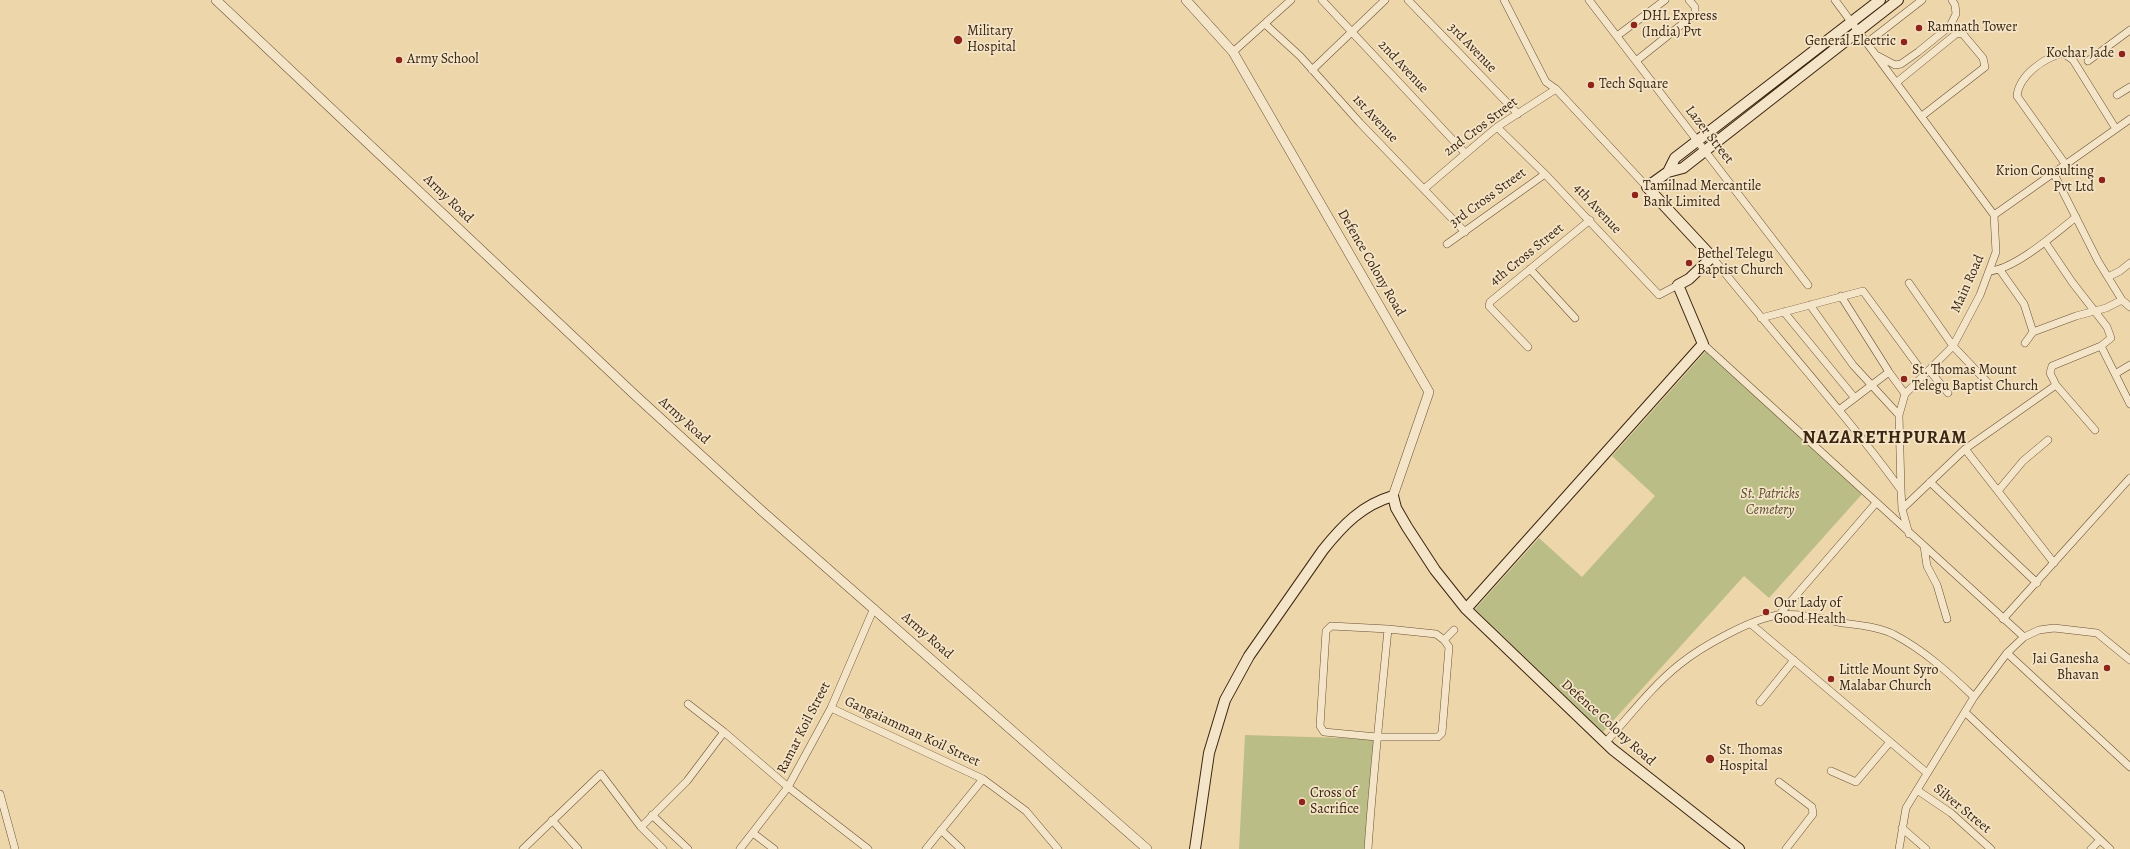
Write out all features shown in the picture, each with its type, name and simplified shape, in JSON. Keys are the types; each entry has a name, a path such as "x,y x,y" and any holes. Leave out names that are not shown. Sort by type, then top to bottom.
{"main road":[{"path":"1668,172 1675,158 1880,0"},
{"path":"1466,609 1703,344 1678,284 1689,279 1712,257 1646,187 1668,172 1683,168 1898,0"},
{"path":"1195,849 1209,753 1221,712 1235,678 1292,594 1339,531 1368,506 1393,496"},
{"name":"Defence Colony Road","path":"1393,496 1396,508 1407,527 1439,575 1466,609 1606,743 1739,849"}],"street":[{"name":"Army Road","path":"216,0 631,392 762,511 1147,849"},
{"name":"Defence Colony Road","path":"1186,0 1233,52 1430,392 1393,496"},
{"path":"1233,52 1291,0"},
{"name":"2nd Avenue","path":"1322,0 1465,153"},
{"path":"1312,70 1385,0"},
{"name":"3rd Avenue","path":"1408,0 1518,114"},
{"path":"1504,0 1546,82 1556,89 1646,187"},
{"name":"Lazer Street","path":"1589,0 1808,285"},
{"path":"1617,36 1664,0"},
{"path":"1636,61 1695,14 1695,7 1689,0"},
{"path":"1835,0 1860,30 1994,214 2054,174 2130,119"},
{"path":"1868,42 1922,0"},
{"path":"1878,56 1895,65 1901,64 1918,52 1950,26 1956,14 1956,5 1952,0"},
{"name":"1st Avenue","path":"1265,24 1312,70 1465,232"},
{"path":"2088,61 2130,30"},
{"path":"1897,82 1956,34 1962,33 1983,58 1985,67 1922,116"},
{"path":"2066,165 2017,96 2018,87 2022,79 2051,56 2063,53 2073,60 2116,129"},
{"path":"2117,95 2130,87"},
{"name":"2nd Cros Street","path":"1424,189 1497,127 1556,89"},
{"name":"4th Avenue","path":"1497,127 1590,220 1659,295 1678,284"},
{"name":"3rd Cross Street","path":"1446,244 1545,174"},
{"path":"2054,174 2098,261 2122,300 2130,307"},
{"name":"Main Road","path":"1910,534 1902,509 1899,414 1905,394 1953,346 1980,295 1996,252 1994,214"},
{"path":"1989,271 2000,270 2045,242 2076,217"},
{"name":"4th Cross Street","path":"1528,347 1489,306 1490,302 1590,220"},
{"path":"2045,242 2072,282 2096,312 2111,336 2110,339 2101,346 2052,366 2050,373 2056,385 2096,430"},
{"path":"1712,257 1761,318 1839,410 1901,490"},
{"path":"2108,277 2120,271 2130,263"},
{"path":"1530,269 1575,318"},
{"path":"2000,270 2024,304 2033,332"},
{"path":"1909,283 1953,346 1989,384"},
{"path":"1761,318 1840,296 1864,291 1927,372 1948,393"},
{"path":"1840,296 1905,394"},
{"path":"2025,343 2033,332 2076,316 2096,312 2122,300"},
{"path":"1810,305 1853,365 1871,386 1899,414"},
{"path":"1784,312 1854,397"},
{"path":"1703,344 2024,637"},
{"path":"2101,346 2130,404"},
{"path":"2115,374 2130,365"},
{"path":"1839,410 1854,397 1889,372"},
{"path":"1902,509 1964,449 2056,385"},
{"path":"1998,491 2023,461 2048,440"},
{"path":"1964,449 2054,563"},
{"path":"2003,619 2130,478"},
{"path":"1930,482 2037,583"},
{"path":"1779,615 1876,503"},
{"path":"1924,546 1927,566 1937,585 1947,619"},
{"name":"Ramar Koil Street","path":"740,849 788,787 831,708 874,608"},
{"path":"1606,743 1667,675 1681,663 1718,640 1751,624 1779,615 1816,618 1873,628 1892,634 1939,664 1974,697"},
{"path":"1751,624 1927,773"},
{"path":"1331,626 1388,629 1436,634 1444,640 1449,647 1442,733 1438,738 1377,737 1324,732 1320,726 1326,631 1331,626"},
{"path":"1899,849 1906,808 1966,713 1974,697 2007,653 2024,637 2039,630 2054,628 2097,633 2130,660"},
{"path":"1368,849 1388,629"},
{"path":"1444,640 1454,630"},
{"path":"2007,653 2130,766"},
{"path":"1760,702 1794,660"},
{"path":"688,704 724,732 788,787 868,849"},
{"name":"Gangaiamman Koil Street","path":"831,708 983,779 1026,811 1058,849"},
{"path":"1966,713 2110,849"},
{"path":"641,826 687,781 724,732"},
{"path":"1831,770 1856,782 1890,742"},
{"path":"523,849 601,774 641,826 663,849"},
{"path":"926,849 983,779"},
{"path":"1779,782 1812,806 1813,810 1813,814 1786,849"},
{"name":"Silver Street","path":"1917,790 1951,813 1991,849"},
{"path":"0,794 15,849"},
{"path":"652,815 685,848"},
{"path":"552,820 578,849"},
{"path":"1902,828 1926,849"},
{"path":"941,830 961,849"},
{"path":"753,833 774,849"},
{"path":"2091,849 2100,840"}],"green space":[{"name":"St. Patricks Cemetery","path":"1706,351 1863,493 1769,598 1744,576 1603,732 1475,609 1539,538 1582,577 1655,496 1612,456"},
{"path":"1245,735 1375,739 1367,849 1239,849"}],"place":[{"name":"DHL Express (India) Pvt","path":"1634,25"},
{"name":"Ramnath Tower","path":"1919,28"},
{"name":"Military Hospital","path":"958,40"},
{"name":"General Electric","path":"1904,42"},
{"name":"Kochar Jade","path":"2122,54"},
{"name":"Army School","path":"399,60"},
{"name":"Tech Square","path":"1591,85"},
{"name":"Krion Consulting Pvt Ltd","path":"2102,180"},
{"name":"Tamilnad Mercantile Bank Limited","path":"1635,195"},
{"name":"Bethel Telegu Baptist Church","path":"1689,263"},
{"name":"St. Thomas Mount Telegu Baptist Church","path":"1904,379"},
{"name":"Our Lady of Good Health","path":"1766,612"},
{"name":"Jai Ganesha Bhavan","path":"2107,668"},
{"name":"Little Mount Syro Malabar Church","path":"1831,679"},
{"name":"St. Thomas Hospital","path":"1710,759"},
{"name":"Cross of Sacrifice","path":"1302,802"}],"district":[{"name":"NAZARETHPURAM","path":"1885,439"}]}
